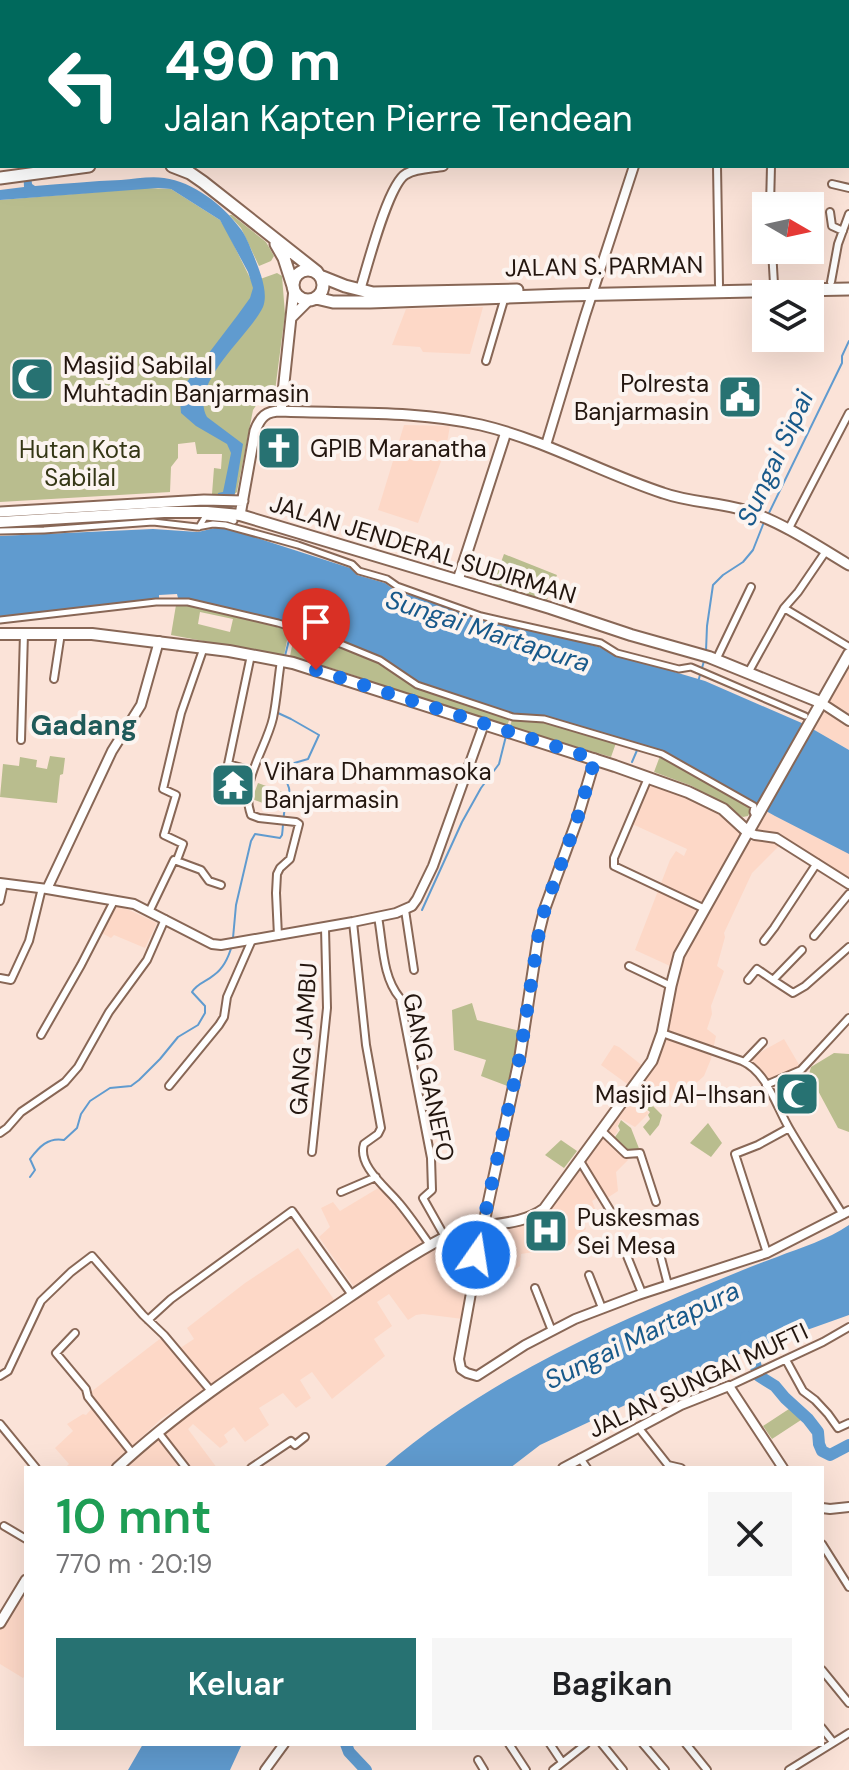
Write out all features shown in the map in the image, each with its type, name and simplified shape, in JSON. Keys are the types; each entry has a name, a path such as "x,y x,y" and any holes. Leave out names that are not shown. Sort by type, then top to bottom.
{"highway":[{"path":"0,178 69,168"},
{"name":"JALAN S. PARMAN","path":"177,168 203,182 319,274 360,290 381,294 752,288"},
{"path":"269,233 284,258 294,288 301,298 312,299 323,285 319,274 308,270 299,273 293,281 294,288"},
{"name":"JALAN S. PARMAN","path":"824,283 849,282"},
{"name":"JALAN S. PARMAN","path":"312,299 370,302 513,298 593,291 752,284"},
{"name":"JALAN S. PARMAN","path":"824,288 849,289"}],"main road":[{"path":"281,411 294,288"},
{"path":"291,318 312,299"},
{"path":"236,519 255,431 259,419 268,412 454,420 546,445 667,495 759,516 849,565"},
{"path":"458,580 506,432"},
{"name":"JALAN JENDERAL SUDIRMAN","path":"0,512 239,501"},
{"name":"JALAN JENDERAL SUDIRMAN","path":"0,522 164,512 236,519 458,580 712,659 820,702"},
{"path":"0,634 61,633 159,641 284,661 649,777 707,800 723,809 748,832"},
{"path":"119,1466 211,1391 430,1245 459,1231 520,1220 538,1213 550,1203 652,1061 662,1033 679,955 809,716 849,654"},
{"path":"483,1227 520,1056 539,932 595,759"},
{"path":"0,1623 4,1606 24,1582"}],"street":[{"path":"546,445 633,168"},
{"path":"717,168 719,285"},
{"path":"770,168 770,192"},
{"path":"360,290 388,201 405,170"},
{"path":"832,184 849,188"},
{"path":"830,212 832,226 843,231"},
{"path":"831,282 849,214"},
{"path":"486,361 504,300 513,298"},
{"path":"788,530 849,413"},
{"path":"199,527 205,517 212,515"},
{"path":"0,531 153,522 199,527 236,519 352,564 359,571 481,616 601,643 617,653 679,669 691,667 809,716"},
{"path":"748,673 784,608 826,551"},
{"path":"712,659 751,587"},
{"path":"0,620 156,602 188,602 278,623 380,660 417,685 513,717 544,719 662,754 754,806 756,815"},
{"path":"784,608 849,647"},
{"path":"21,740 24,633"},
{"path":"54,679 61,633"},
{"path":"0,978 11,980 24,953 45,889 112,751 141,705 159,641"},
{"path":"149,912 183,844 164,835 176,795 163,789 181,713 204,647"},
{"path":"251,655 228,764 252,771"},
{"path":"278,936 277,874 290,859 299,824 251,815 248,803 252,771 270,730 284,661"},
{"path":"820,702 849,721"},
{"path":"0,901 2,883 134,904 212,944 230,945 405,910 417,899 433,866 484,724"},
{"path":"649,777 614,858 614,866 705,909"},
{"path":"748,832 776,838 849,884"},
{"path":"177,860 201,870 209,881 221,885"},
{"path":"764,941 817,863"},
{"path":"814,936 849,894"},
{"path":"41,1035 114,901"},
{"path":"405,910 414,970"},
{"name":"GANG GANEFO","path":"378,917 388,975 400,998 431,1158 432,1190 423,1198 445,1237"},
{"path":"0,1133 21,1112 65,1082 78,1067 113,1005 147,960 165,919"},
{"path":"353,922 366,1045 381,1128 364,1144 362,1152 376,1177 430,1245"},
{"name":"GANG JAMBU","path":"312,1152 327,1008 325,928"},
{"path":"169,1086 224,1017 227,997 252,940"},
{"path":"748,980 757,969 790,993 796,993 849,947"},
{"path":"773,980 802,950"},
{"path":"629,966 671,986"},
{"path":"766,1085 801,1070 849,1018"},
{"path":"483,1227 459,1359 461,1369 477,1376 525,1345 602,1308 767,1253 846,1213 752,1067 662,1033"},
{"path":"744,1062 763,1042"},
{"path":"767,1253 734,1156 736,1152 758,1145 789,1128"},
{"path":"602,1131 626,1154 640,1153 656,1202"},
{"path":"580,1161 613,1215"},
{"path":"341,1192 376,1177"},
{"path":"148,1320 171,1299 292,1211 352,1295"},
{"path":"625,1251 642,1293"},
{"path":"0,1376 8,1371 41,1301 92,1256 211,1391"},
{"path":"661,1258 668,1285"},
{"path":"589,1275 602,1308"},
{"path":"535,1288 552,1331"},
{"name":"JALAN SUNGAI MUFTI","path":"568,1466 681,1405 786,1360 849,1327"},
{"path":"75,1333 56,1353 133,1454"},
{"path":"786,1360 803,1391 818,1403 838,1428 849,1423"},
{"path":"729,1386 782,1466"},
{"path":"0,1424 34,1466"},
{"path":"638,1427 668,1465 672,1466"},
{"path":"158,1432 184,1466"},
{"path":"254,1466 291,1441 295,1445 305,1437"},
{"path":"580,1458 586,1466"},
{"path":"824,1508 849,1507"},
{"path":"4,1526 24,1538"},
{"path":"824,1547 849,1587"},
{"path":"824,1672 849,1703"},
{"path":"824,1731 833,1742"},
{"path":"789,1770 849,1733"},
{"path":"265,1770 283,1746"},
{"path":"510,1746 526,1770"},
{"path":"551,1746 562,1762"},
{"path":"553,1770 583,1746"},
{"path":"603,1746 618,1768"},
{"path":"645,1746 665,1770"},
{"path":"688,1746 707,1770"}],"shaded area":[{"path":"483,307 470,354 423,352 420,347 392,345 406,309"},
{"path":"404,425 450,426 446,448 418,523 378,510"},
{"path":"849,661 849,750 809,727"},
{"path":"649,781 701,801 737,829 741,836 670,966 635,950 670,860 676,851 684,856 687,849 630,823"},
{"path":"769,804 849,839 849,883 789,841 775,835 752,835"},
{"path":"759,838 776,839 780,845 752,873 724,933 717,966 724,971 711,1006 707,1029 716,1036 704,1076 673,1104 648,1085 636,1102 649,1113 635,1127 621,1119 612,1139 628,1160 616,1172 618,1191 604,1200 600,1196 592,1201 596,1211 582,1220 586,1229 571,1244 557,1253 553,1249 521,1254 520,1266 511,1273 484,1235 485,1231 539,1217 557,1202 645,1078 684,955 743,847"},
{"path":"114,903 157,923 145,948 100,932"},
{"path":"784,1039 801,1068 767,1082 750,1058"},
{"path":"614,1045 644,1067 630,1086 601,1065"},
{"path":"380,1187 424,1243 354,1287 319,1237 330,1227 321,1208 333,1202 340,1211"},
{"path":"480,1229 463,1319 423,1314 408,1320 389,1294 377,1302 392,1326 374,1339 385,1356 332,1399 312,1372 300,1380 311,1398 296,1408 283,1393 259,1408 269,1425 245,1442 234,1427 224,1435 228,1442 220,1448 193,1424 188,1429 216,1466 124,1466 175,1419 439,1242"},
{"path":"298,1248 335,1301 161,1419 111,1466 67,1466 69,1464 55,1448 73,1431 67,1424 86,1415 94,1406 87,1395 161,1338 174,1352 194,1339 187,1328 245,1283"},
{"path":"24,1588 23,1678 0,1664 0,1629"}],"green space":[{"name":"Hutan Kota Sabilal","path":"146,188 171,189 220,220 252,282 277,273 282,276 285,314 275,391 272,398 259,401 253,410 237,492 232,496 212,494 214,468 221,469 222,454 197,454 195,442 178,444 178,458 171,467 170,492 0,502 0,200"},
{"path":"229,215 266,242 274,256 271,261 259,266 241,228"},
{"path":"504,554 557,575 547,600 493,584"},
{"path":"187,604 289,630 284,656 171,635 176,605","holes":["200,612 233,619 230,632 198,624"]},
{"path":"295,631 379,663 417,687 510,717 507,727 290,656"},
{"path":"512,719 545,721 616,743 611,757 510,727"},
{"path":"50,756 65,758 57,803 0,797 3,764 19,766 20,757 37,760 36,767 47,769"},
{"path":"660,756 753,807 748,816 743,817 692,786 654,772"},
{"path":"258,783 285,793 279,809 252,799"},
{"path":"472,1003 477,1020 520,1031 510,1087 481,1076 486,1060 454,1050 452,1010"},
{"path":"834,1053 849,1054 849,1132 838,1128 809,1074 811,1067"},
{"path":"647,1090 658,1099 653,1106 662,1115 650,1136 643,1127 650,1119 650,1112 638,1102"},
{"path":"621,1120 631,1128 640,1151 628,1152 618,1146 615,1137"},
{"path":"708,1123 722,1143 711,1157 690,1143"},
{"path":"561,1140 577,1151 564,1168 545,1155"},
{"path":"792,1407 801,1420 772,1439 763,1426"}],"water":[{"name":"Sungai Martapura","path":"23,168 30,168 35,186 148,177 175,180 215,202 244,233 260,273 265,301 256,318 213,375 203,404 207,417 243,444 229,529 350,568 357,575 385,583 396,591 599,647 705,681 804,724 849,750 849,854 663,753 551,718 512,713 445,691 417,681 381,657 293,623 178,598 177,594 159,595 159,599 0,618 0,536 153,529 198,532 215,528 218,493 223,492 231,453 227,444 181,413 180,400 183,387 250,298 253,288 248,272 220,220 171,189 0,200 0,190 24,187"},
{"name":"Sungai Martapura","path":"849,1225 849,1315 717,1362 540,1445 513,1466 385,1466 456,1412 536,1364 661,1304 832,1235"},
{"path":"142,1746 241,1746 230,1770 128,1770"}],"waterway":[{"name":"Sungai Sipai","path":"767,517 842,363 849,341"},
{"name":"Sungai Sipai","path":"706,651 713,585 743,562 753,550 764,522"},
{"path":"285,656 292,628"},
{"name":"Sungai Sipai","path":"698,682 704,661"},
{"path":"281,680 283,667"},
{"path":"233,938 236,905 251,841 255,834 280,838 282,835 289,791 280,764 308,759 319,735 276,710"},
{"path":"422,910 462,822 499,764 506,736"},
{"path":"632,762 638,748"},
{"path":"30,1177 35,1170 30,1159 33,1155 49,1142 64,1140 77,1128 81,1114 90,1101 110,1088 131,1086 178,1037 198,1025 205,1013 205,1006 192,992 221,969 232,945"},
{"path":"746,1337 759,1376 775,1386 808,1419 818,1432 822,1451 830,1455 849,1445"},
{"path":"347,1746 366,1770"}],"place":[{"name":"Masjid Sabilal Muhtadin Banjarmasin","path":"32,379"},
{"name":"Polresta Banjarmasin","path":"740,397"},
{"name":"GPIB Maranatha","path":"279,448"},
{"name":"Vihara Dhammasoka Banjarmasin","path":"233,785"},
{"name":"Masjid Al-Ihsan","path":"797,1094"},
{"name":"Puskesmas Sei Mesa","path":"546,1231"}],"district":[{"name":"Gadang","path":"84,725"}],"route":[{"path":"316,670 595,759 539,932 520,1056 476,1255"}]}
